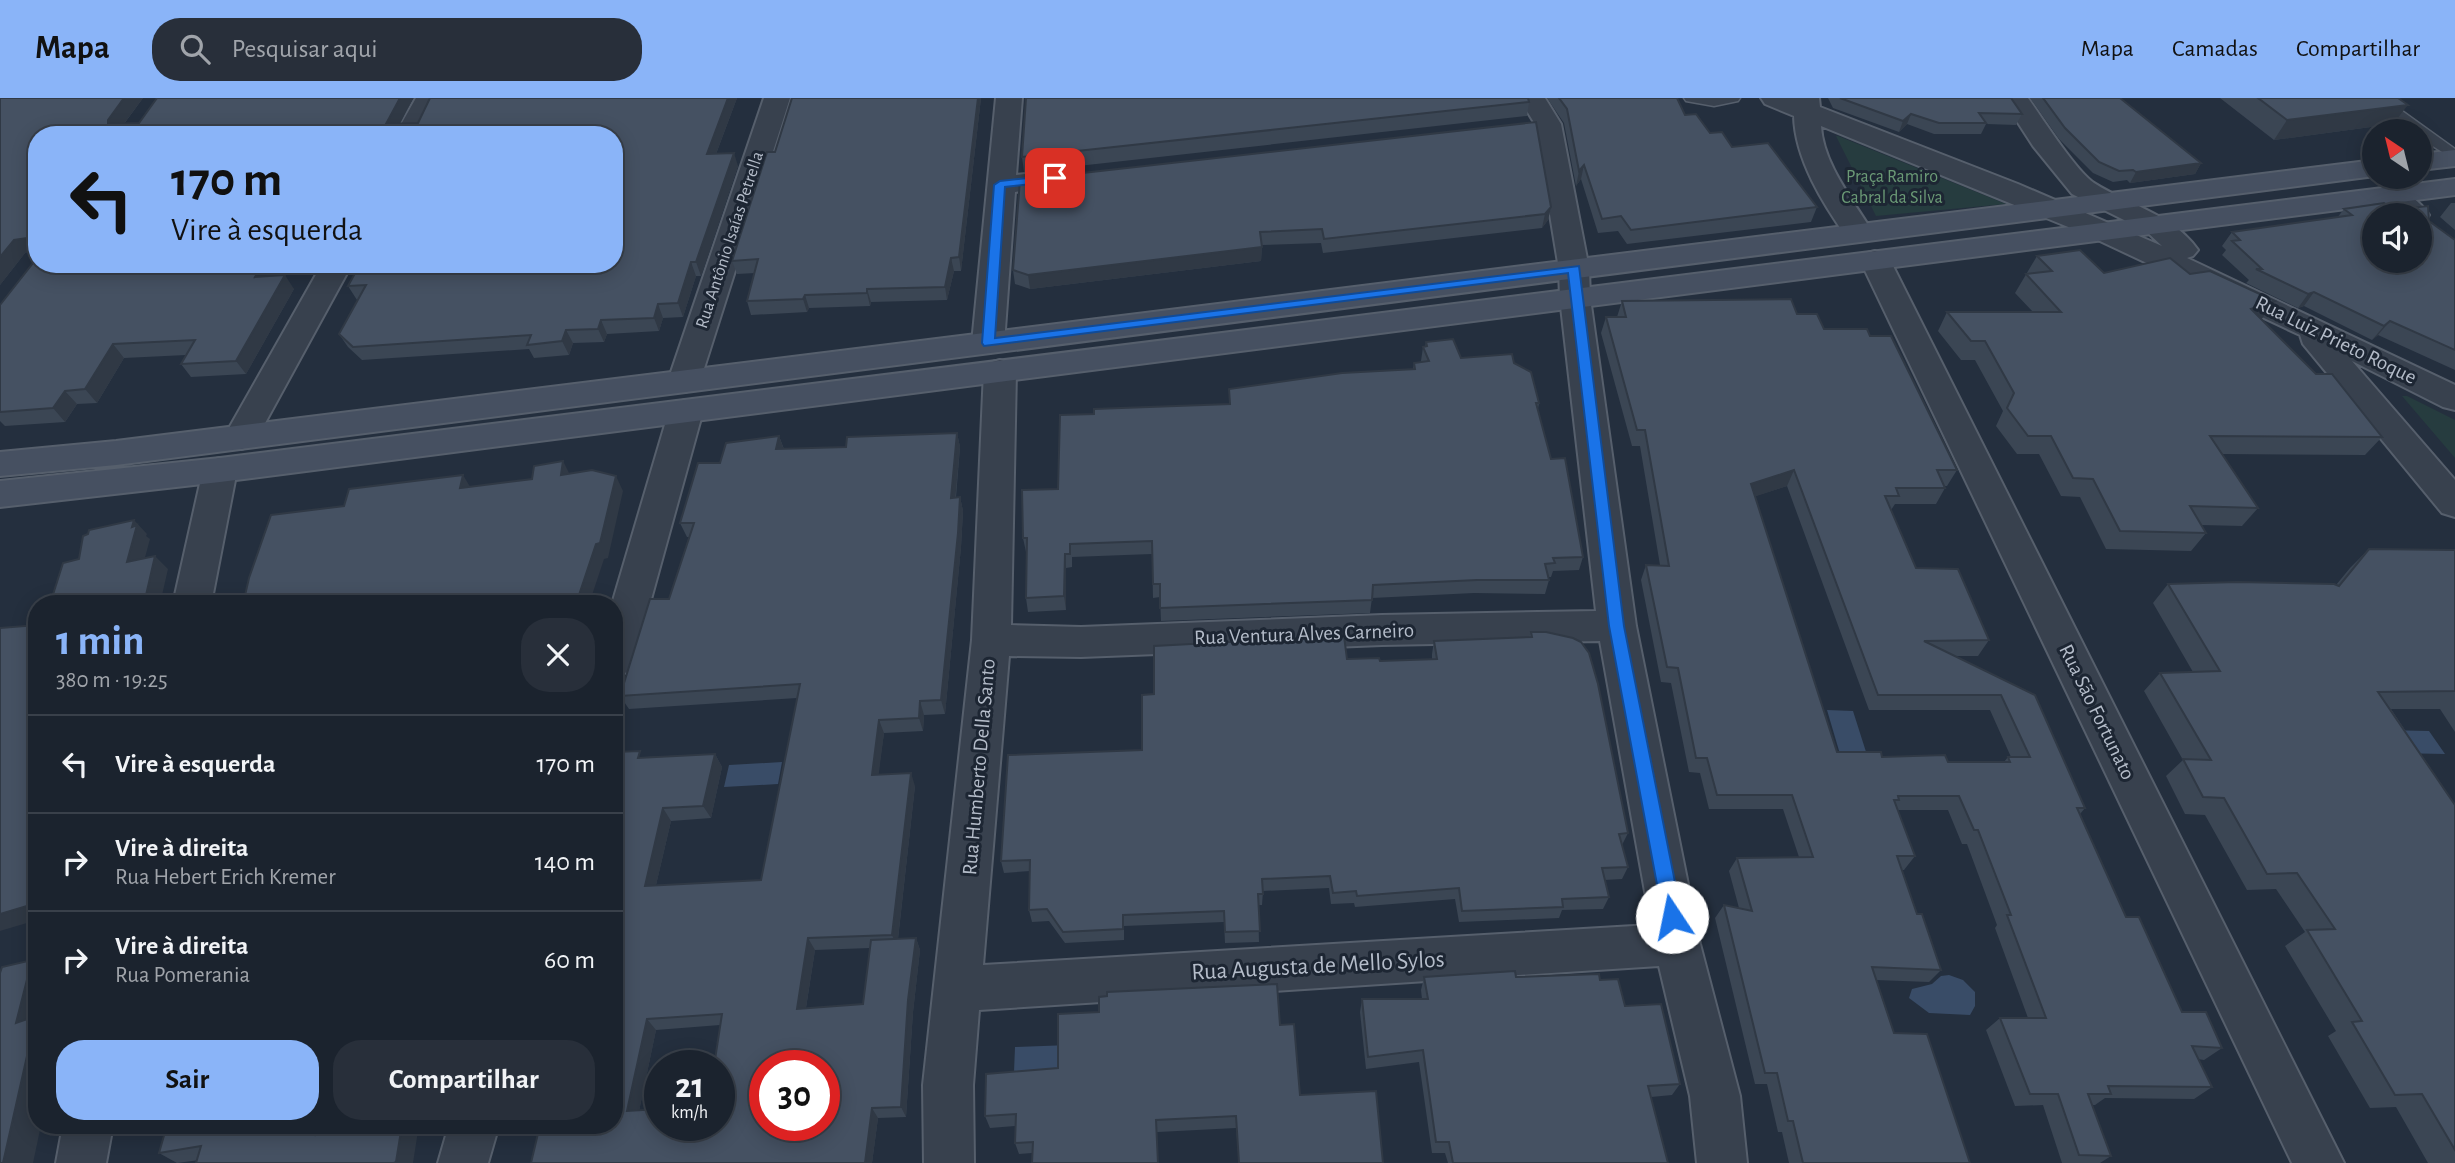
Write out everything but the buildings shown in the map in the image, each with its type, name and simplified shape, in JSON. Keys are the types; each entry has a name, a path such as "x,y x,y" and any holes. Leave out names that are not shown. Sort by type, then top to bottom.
{"street":[{"path":"413,126 429,98"},
{"name":"Rua Antônio Isaías Petrella","path":"623,627 685,396 777,98"},
{"name":"Rua Humberto Della Santo","path":"949,1163 948,1084 991,640 994,357 1000,185 1009,98"},
{"path":"1532,98 1536,125 1575,283 1616,626 1677,944 1714,1096 1722,1163"},
{"name":"Rua Luiz Prieto Roque","path":"1774,98 1806,105 2106,232 2218,282 2455,399"},
{"name":"Rua Luiz Prieto Roque","path":"2015,98 2043,140 2082,188 2156,225 2218,282"},
{"name":"Rua São Fortunato","path":"1806,105 1808,136 1820,167 1866,247 2319,1163"},
{"path":"2432,160 2455,157"},
{"path":"2005,189 2044,180 2068,168"},
{"path":"1866,247 2106,200 2362,170"},
{"path":"1000,185 1097,174"},
{"path":"0,494 220,470 685,396 1575,283 1866,247 2106,232 2455,187"},
{"path":"2390,195 2400,203"},
{"path":"241,437 332,273"},
{"path":"2303,323 2455,504"},
{"path":"0,464 241,437 685,396"},
{"path":"194,595 220,470"},
{"name":"Rua Ventura Alves Carneiro","path":"991,640 1081,642 1382,630 1616,626"},
{"name":"Rua Augusta de Mello Sylos","path":"958,989 1182,973 1485,959 1677,944"},
{"path":"81,1163 86,1134"},
{"path":"463,1163 471,1134"}],"lane":[{"path":"1691,98 1714,102 1733,98"},
{"path":"2375,98 2455,157"}],"green space":[{"name":"Praça Ramiro Cabral da Silva","path":"1838,136 2006,204 1876,216"},
{"path":"2402,396 2455,420 2455,458"}],"water":[{"path":"1827,710 1853,711 1867,755 1840,754"},
{"path":"2382,730 2429,731 2445,754 2396,753"},
{"path":"782,762 778,784 724,787 729,765"},
{"path":"1949,975 1963,980 1975,992 1975,1006 1970,1015 1929,1013 1909,998 1912,989 1932,984 1941,976"},
{"path":"1070,1045 1070,1069 1014,1072 1015,1047"}],"route":[{"path":"1055,178 1000,185 988,343 1574,269 1575,298 1616,626 1672,917"}]}
